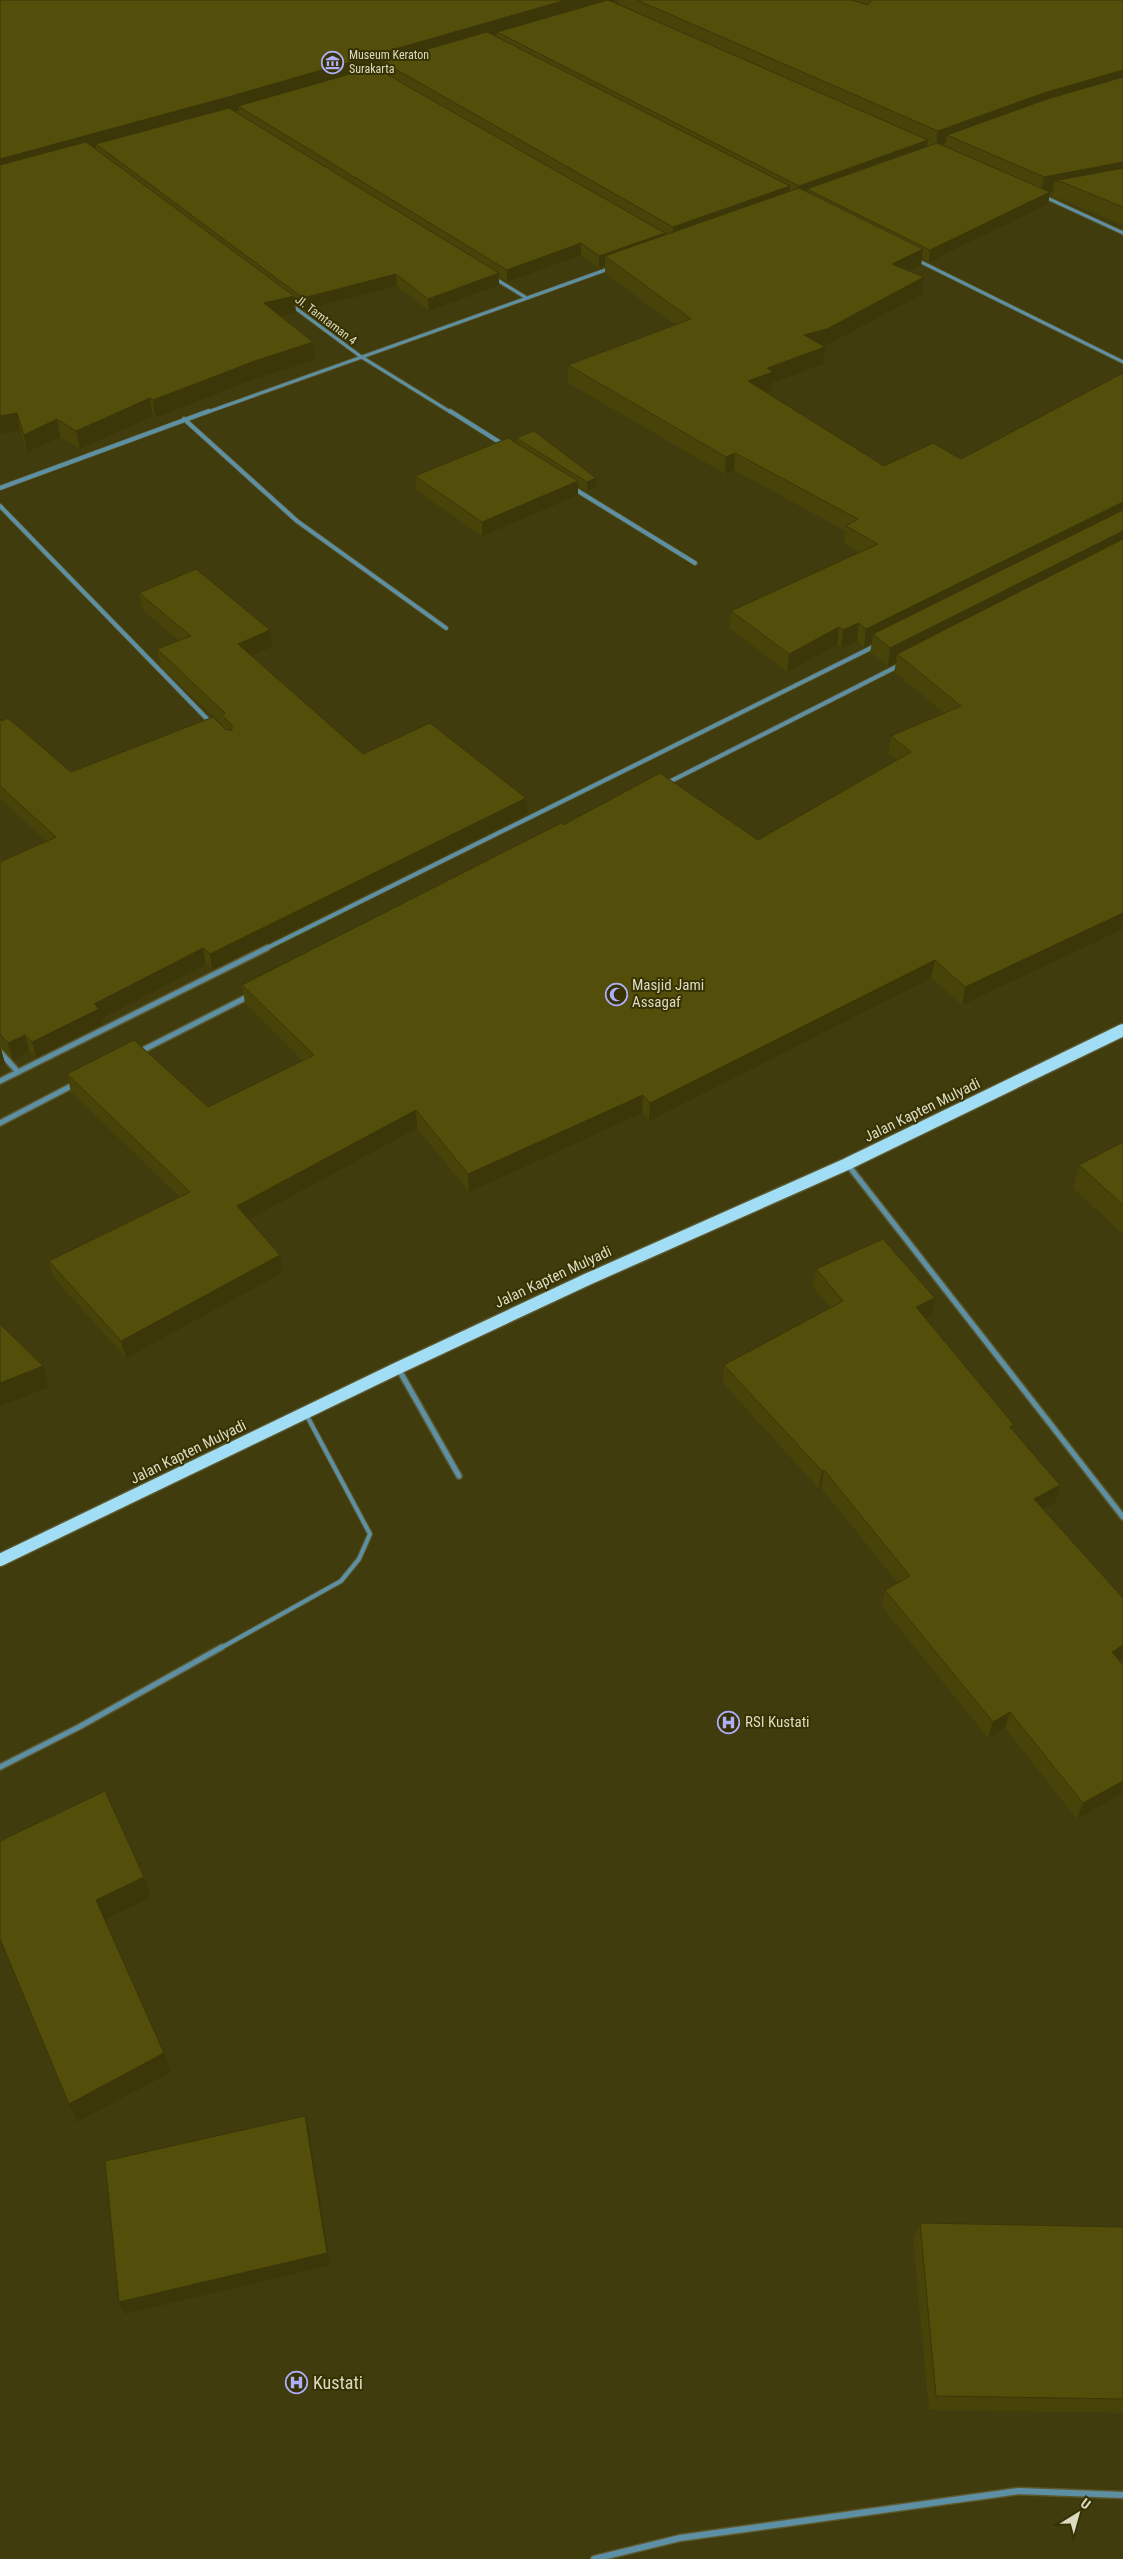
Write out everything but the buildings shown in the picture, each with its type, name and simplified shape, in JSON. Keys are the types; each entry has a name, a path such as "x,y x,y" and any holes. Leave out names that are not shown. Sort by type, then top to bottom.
{"main road":[{"name":"Jalan Kapten Mulyadi","path":"0,1560 588,1278 847,1164 1123,1030"}],"street":[{"path":"1052,194 1043,196 1123,233"},
{"path":"913,258 1123,362"},
{"path":"0,488 184,419 618,265"},
{"path":"493,277 525,297"},
{"name":"Jl. Tamtaman 4","path":"284,299 360,356 511,449"},
{"path":"184,419 297,521 446,628"},
{"path":"569,486 695,563"},
{"path":"0,506 218,730"},
{"path":"0,1081 880,644"},
{"path":"662,786 908,660"},
{"path":"132,1055 256,992"},
{"path":"0,1052 18,1072"},
{"path":"0,1122 79,1082"},
{"path":"847,1164 1123,1517"},
{"path":"398,1368 459,1476"},
{"path":"594,2559 680,2538 1019,2491 1123,2495"}],"lane":[{"path":"0,1767 79,1727 341,1581 359,1559 370,1534 306,1414"}],"place":[{"name":"Museum Keraton Surakarta","path":"333,62"},
{"name":"Masjid Jami Assagaf","path":"616,994"},
{"name":"RSI Kustati","path":"729,1722"},
{"name":"Kustati","path":"297,2382"}]}
